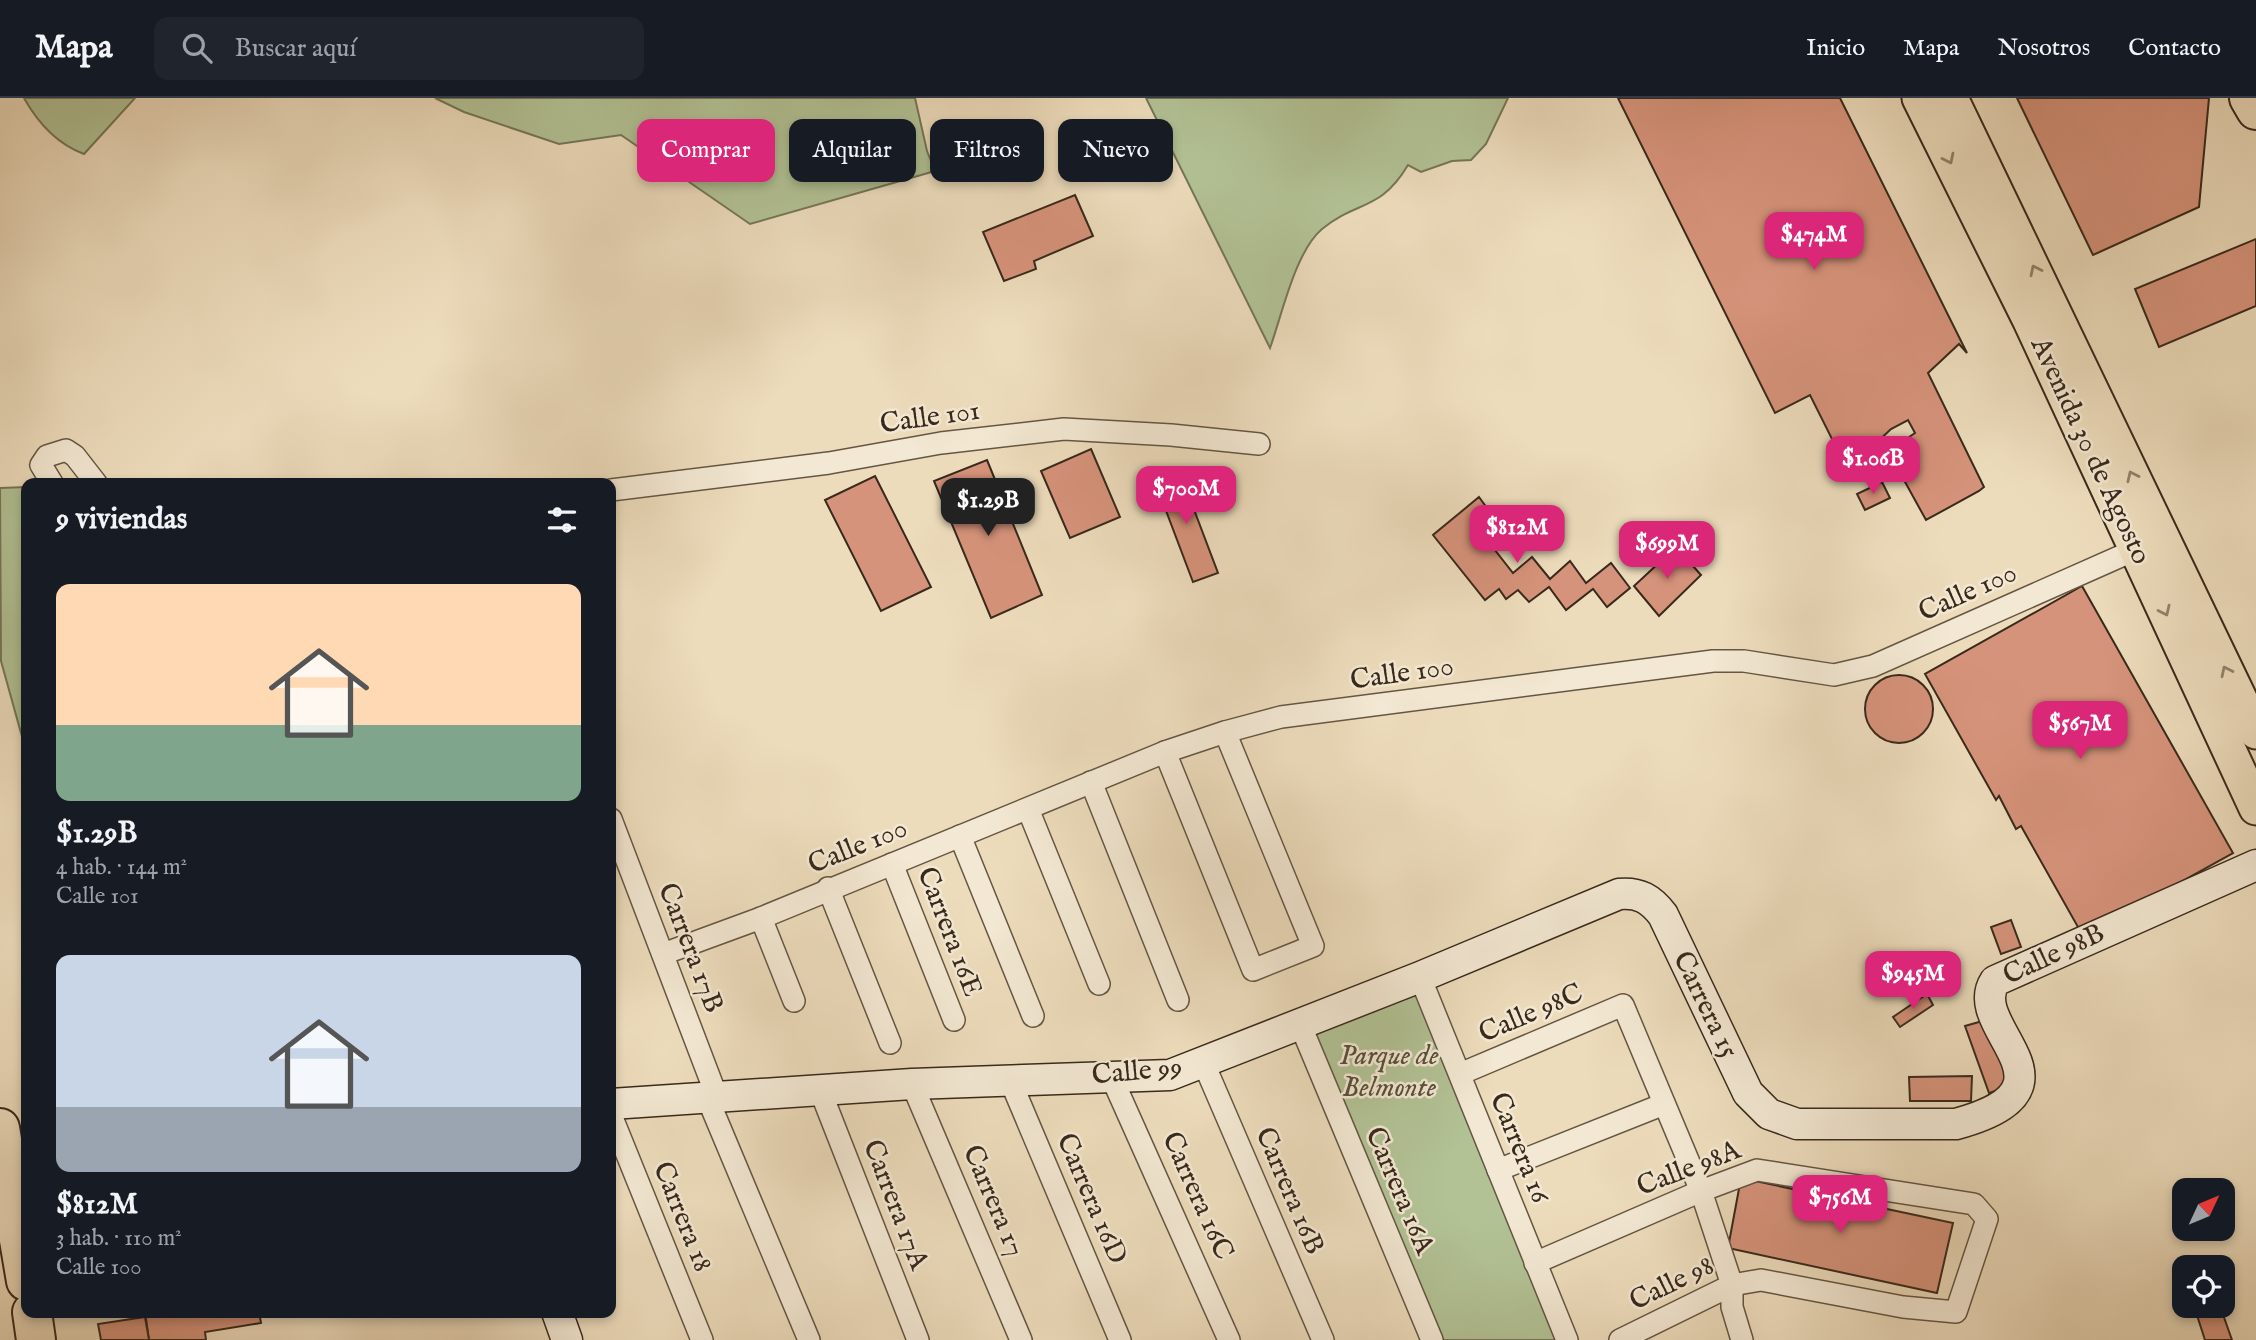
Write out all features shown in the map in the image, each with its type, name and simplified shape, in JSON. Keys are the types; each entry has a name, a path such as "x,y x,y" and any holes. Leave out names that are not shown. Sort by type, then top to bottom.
{"highway":[{"path":"2249,98 2256,110"},
{"path":"0,1128 21,1252"},
{"path":"33,1318 36,1340"}],"main road":[{"name":"Avenida 30 de Agosto","path":"1919,98 2030,321 2149,543 2256,732"},
{"name":"Avenida 30 de Agosto","path":"1951,98 2149,543 2256,807"}],"street":[{"name":"Calle 101","path":"616,489 829,463 941,443 1064,429 1259,444"},
{"path":"49,478 41,465 47,456 66,450 75,456 92,478"},
{"name":"Calle 100","path":"663,954 761,918 828,888 1165,752 1225,732 1281,718 1713,662 1744,661 1834,675 1873,666 2149,543"},
{"path":"1165,752 1252,970 1313,946 1225,732"},
{"path":"1091,782 1178,1000"},
{"path":"1028,809 1099,984"},
{"name":"Carrera 17B","path":"616,832 663,954 712,1097 809,1340"},
{"path":"960,836 1033,1016"},
{"name":"Carrera 16E","path":"892,864 954,1020"},
{"name":"Calle 98B","path":"1748,1093 1769,1114 1797,1124 1925,1125 1956,1124 1976,1119 1999,1106 2017,1090 2021,1080 2017,1061 1989,1004 1989,992 1995,981 2256,865"},
{"path":"828,888 890,1043"},
{"name":"Calle 99","path":"616,1104 912,1084 1170,1075 1205,1064 1619,894 1632,893 1646,898 1663,915"},
{"name":"Carrera 15","path":"1663,915 1748,1093"},
{"path":"761,918 794,1001"},
{"name":"Carrera 16","path":"1420,977 1567,1340"},
{"name":"Calle 98C","path":"1460,1074 1623,1005 1664,1104"},
{"name":"Carrera 16A","path":"1300,1024 1432,1340"},
{"name":"Carrera 16B","path":"1205,1064 1323,1340"},
{"name":"Carrera 16C","path":"1111,1076 1229,1340"},
{"name":"Carrera 16D","path":"1010,1080 1120,1340"},
{"name":"Carrera 17","path":"912,1084 1021,1340"},
{"name":"Carrera 17A","path":"820,1090 918,1340"},
{"path":"1498,1170 1664,1104 1700,1191 1732,1285 1732,1307 1742,1340"},
{"name":"Carrera 18","path":"616,1127 702,1340"},
{"name":"Calle 98A","path":"1535,1262 1700,1191 1757,1170 1974,1204 1987,1219 1956,1312"},
{"name":"Calle 98","path":"1620,1340 1732,1285 1761,1280 1903,1307 1956,1312"},
{"path":"559,1318 567,1340"}],"green space":[{"path":"24,98 135,98 84,154 65,145 49,132"},
{"path":"435,98 915,98 930,158 930,172 916,176 916,119 789,119 789,182 897,182 750,224 689,182 775,182 775,119 637,119 637,146 621,135 559,144 464,112"},
{"path":"1146,98 1508,98 1486,144 1471,160 1452,161 1421,172 1408,165 1388,191 1322,229 1304,253 1297,268 1270,348 1173,152 1173,119 1156,119"},
{"path":"21,487 21,733 1,661 0,488"},
{"name":"Parque de Belmonte","path":"1420,977 1567,1340 1432,1340 1300,1024"}],"building":[{"path":"1618,98 1840,98 1967,353 1959,344 1928,373 1984,487 1926,520 1888,451 1915,433 1908,420 1891,429 1872,447 1843,461 1810,395 1775,413"},
{"path":"2017,98 2209,98 2199,207 2093,255"},
{"path":"1075,195 1093,236 1034,261 1036,269 1004,281 983,232"},
{"path":"2256,239 2256,306 2159,347 2135,289"},
{"path":"1091,449 1120,517 1070,538 1041,471"},
{"path":"987,460 1042,595 991,618 934,481"},
{"path":"1179,470 1218,573 1193,582 1154,479"},
{"path":"875,476 931,587 881,611 825,500"},
{"path":"1882,482 1890,498 1865,510 1857,494"},
{"path":"1479,497 1495,519 1480,531 1513,573 1532,557 1550,579 1570,561 1586,583 1611,563 1630,588 1607,607 1593,589 1566,610 1549,587 1529,602 1518,590 1506,599 1499,589 1485,600 1433,535"},
{"path":"1676,547 1701,575 1659,616 1634,586"},
{"path":"2082,586 2233,853 2083,936 2021,826 2016,829 1999,796 1996,800 1925,674"},
{"path":"1892,675 1906,675 1918,680 1928,690 1933,709 1928,728 1918,738 1906,743 1892,743 1880,738 1870,728 1865,716 1865,702 1870,690 1880,680"},
{"path":"2011,920 2021,947 2001,954 1991,927"},
{"path":"1927,994 1933,1005 1900,1027 1893,1017"},
{"path":"1986,1020 2011,1086 1989,1093 1965,1026"},
{"path":"1972,1076 1971,1101 1910,1101 1909,1077"},
{"path":"1741,1178 1953,1223 1937,1293 1728,1248"},
{"path":"145,1318 149,1340 101,1340 98,1324"},
{"path":"146,1318 260,1318 261,1323 205,1332 206,1340 149,1340"},
{"path":"2198,1318 2224,1318 2232,1340 2205,1340"}]}
